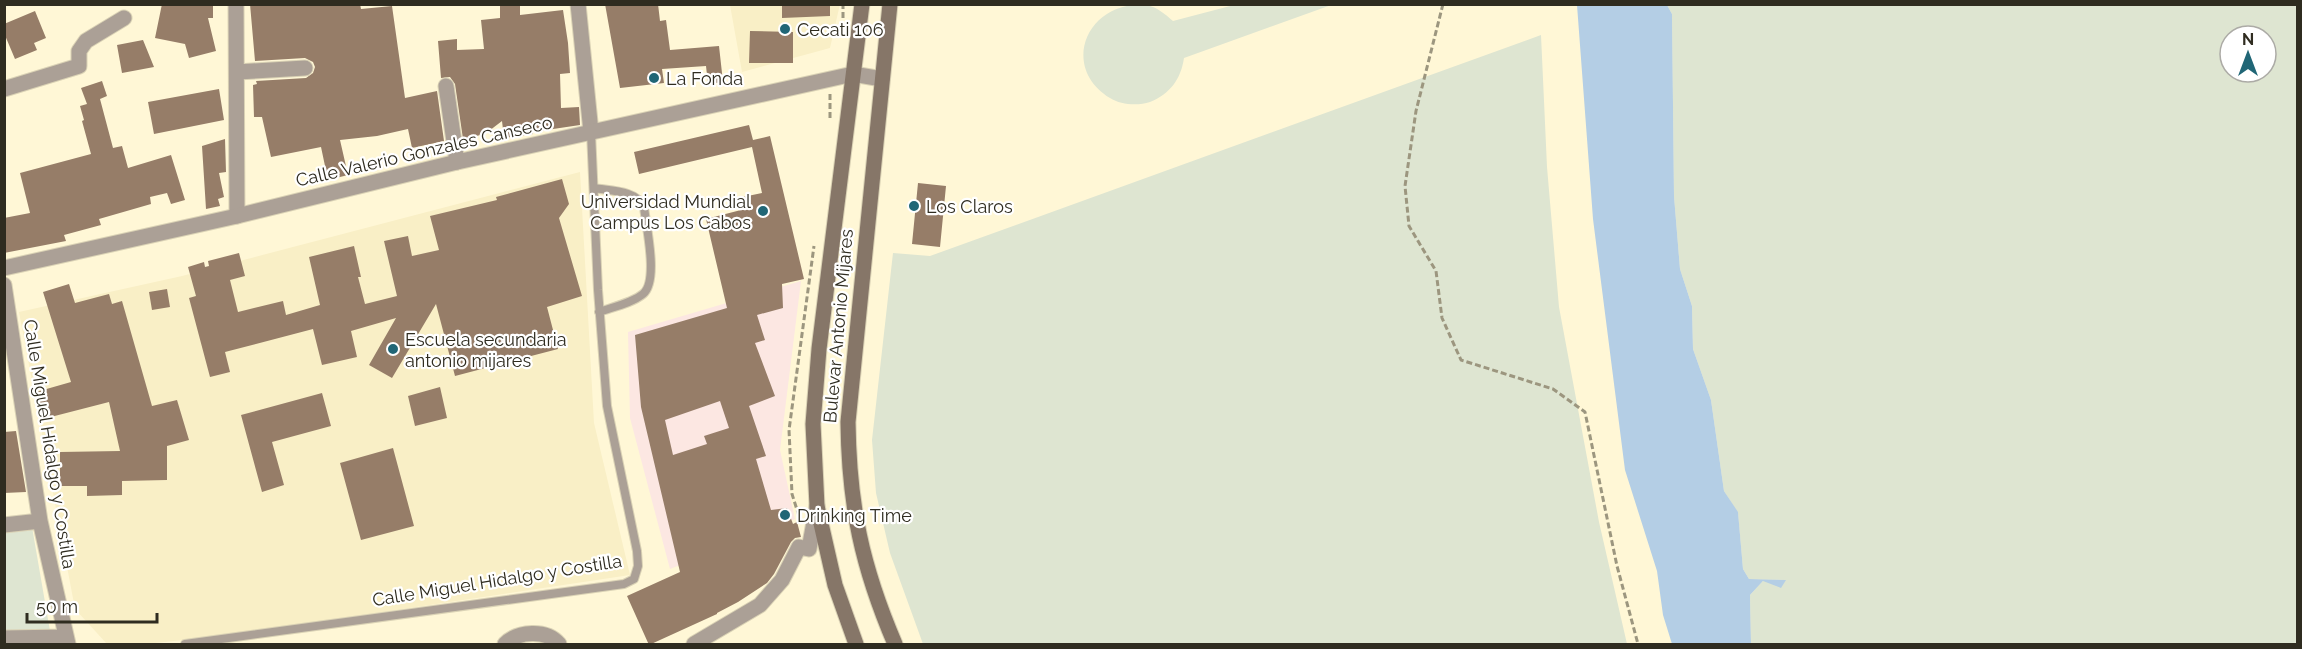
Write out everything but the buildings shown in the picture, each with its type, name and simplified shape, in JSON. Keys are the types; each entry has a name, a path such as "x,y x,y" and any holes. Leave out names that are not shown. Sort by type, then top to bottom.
{"main road":[{"name":"Bulevar Antonio Mijares","path":"856,645 835,585 817,506 813,443 814,401 862,4"},
{"name":"Bulevar Antonio Mijares","path":"890,4 849,401 848,450 860,544 878,606 895,645"}],"street":[{"path":"236,4 237,216"},
{"name":"Calle Miguel Hidalgo y Costilla","path":"578,4 591,132"},
{"path":"4,89 79,66 79,51 86,41 124,18"},
{"path":"237,72 305,68"},
{"path":"853,74 882,79"},
{"name":"Calle Valerio Gonzales Canseco","path":"4,268 237,216 457,162 853,74"},
{"path":"446,86 457,162"},
{"name":"Calle Miguel Hidalgo y Costilla","path":"4,285 40,521 67,641"},
{"path":"694,645 760,604 782,580 799,547 809,549 817,506"},
{"path":"4,525 40,521"},
{"path":"505,645 531,632 556,641 559,645"},
{"path":"4,638 67,641"}],"lane":[{"name":"Calle Miguel Hidalgo y Costilla","path":"185,645 624,584 634,579 638,566 637,550 607,406 591,132"},
{"path":"594,188 630,195 640,200 644,207 652,276 646,292 638,298 600,312"}],"path":[{"path":"1443,4 1414,122 1405,186 1409,226 1436,271 1442,318 1461,360 1553,389 1585,412 1617,566 1638,645"}],"shaded area":[{"name":"Cecati 106","path":"840,4 830,48 742,72 730,5"},
{"name":"Escuela secundaria antonio mijares","path":"580,172 594,423 630,575 229,635 146,644 107,644 75,609 19,312 182,276"},
{"path":"801,281 780,450 795,519 670,569 630,418 628,332"}],"green space":[{"path":"1334,4 1184,58 1180,73 1173,85 1163,95 1150,102 1124,103 1110,98 1094,85 1086,70 1083,54 1087,38 1095,24 1108,13 1125,6 1150,6 1161,11 1173,21 1234,5"},
{"path":"1667,5 2297,5 2297,644 1751,644 1750,595 1763,581 1786,580 1749,579 1743,569 1738,513 1724,491 1711,400 1693,349 1692,306 1680,269 1674,196 1672,14"},
{"path":"1541,35 1547,167 1559,307 1599,522 1627,644 923,644 890,553 876,493 872,440 893,253 930,256"},
{"path":"32,527 50,631 5,635 4,530"}],"water":[{"path":"1577,5 1667,5 1672,14 1674,196 1680,269 1692,306 1693,349 1711,400 1724,491 1738,512 1743,569 1749,579 1786,580 1781,588 1763,581 1750,595 1751,644 1672,644 1663,615 1657,571 1625,470 1593,219"}],"place":[{"name":"Cecati 106","path":"785,29"},
{"name":"La Fonda","path":"654,78"},
{"name":"Los Claros","path":"914,206"},
{"name":"Universidad Mundial Campus Los Cabos","path":"763,211"},
{"name":"Escuela secundaria antonio mijares","path":"393,349"},
{"name":"Drinking Time","path":"785,515"}]}
